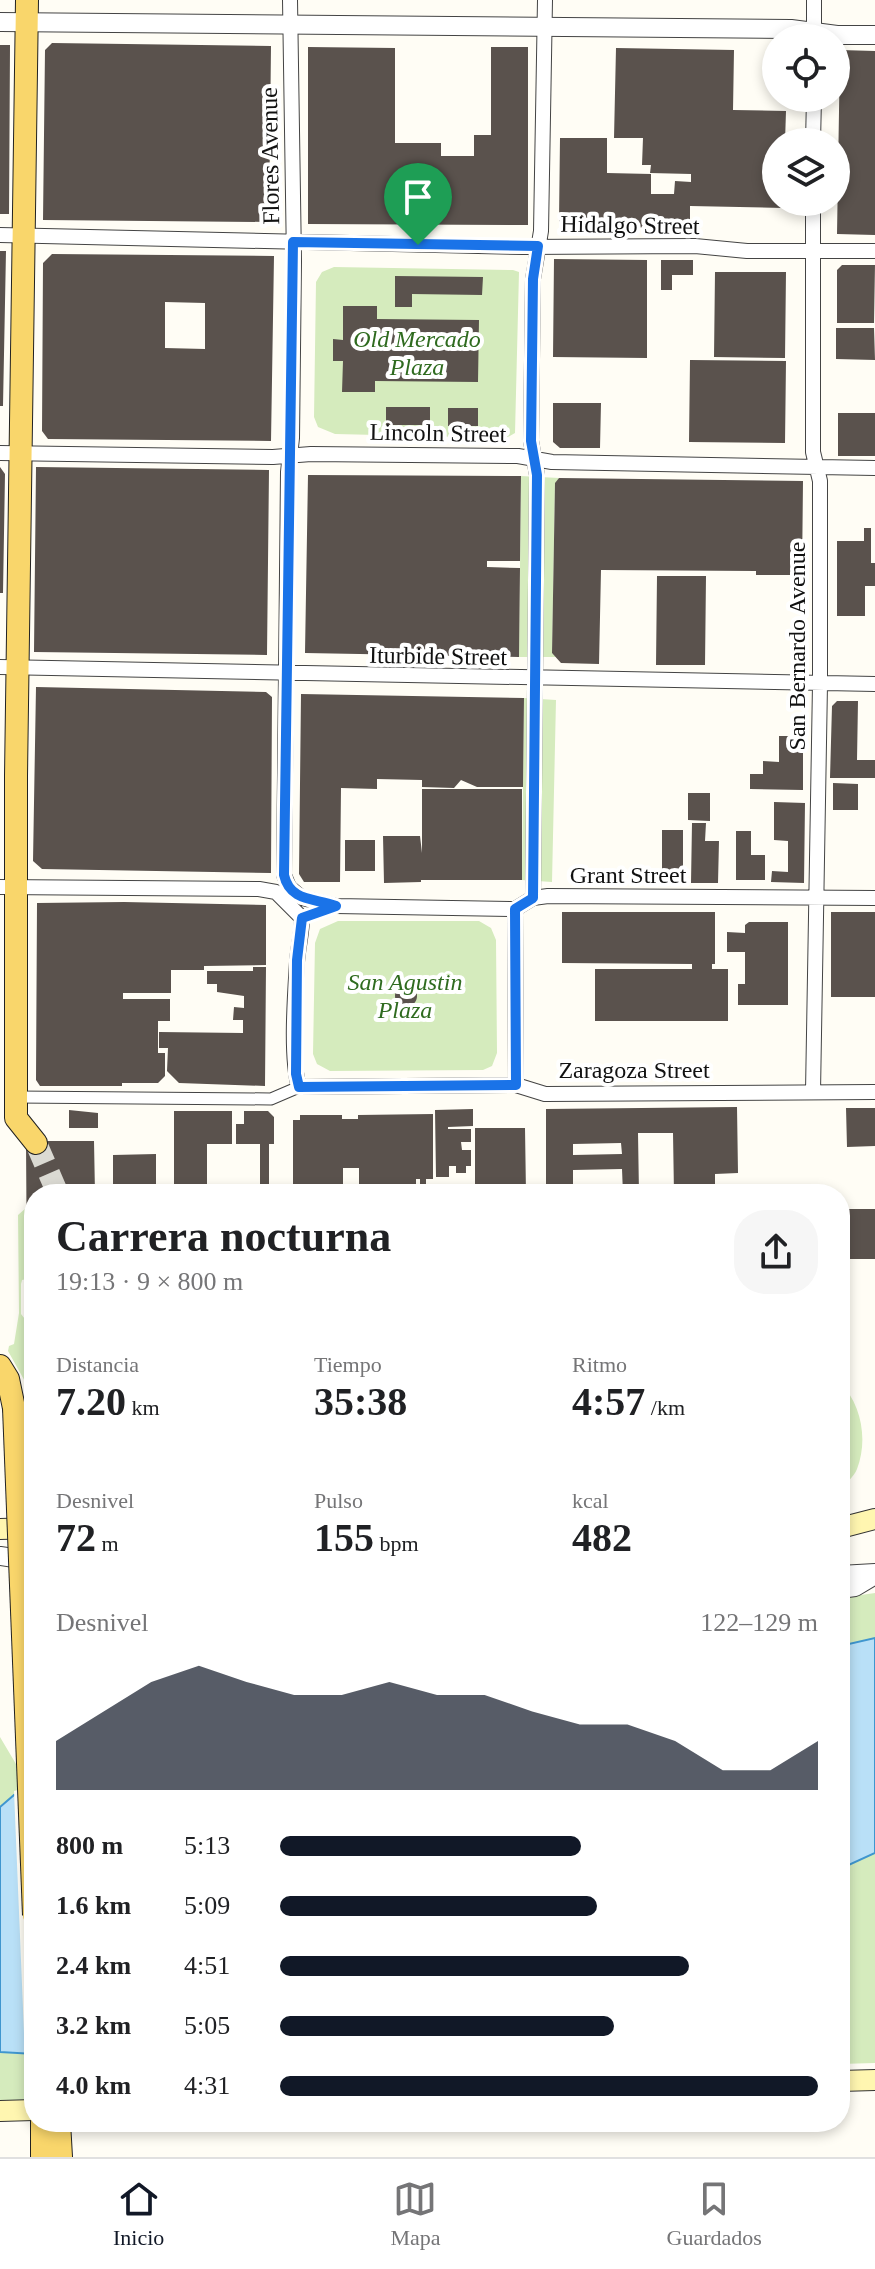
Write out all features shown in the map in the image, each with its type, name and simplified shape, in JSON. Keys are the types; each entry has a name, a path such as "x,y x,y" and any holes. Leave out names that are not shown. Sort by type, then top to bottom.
{"main road":[{"path":"27,11 25,236 10,453 8,887 11,1104 36,1143"},
{"path":"0,1366 8,1379 24,1708"},
{"path":"850,1525 875,1519"},
{"path":"0,1529 24,1528"},
{"path":"850,2081 875,2080"},
{"path":"0,2111 24,2110"}],"street":[{"name":"Flores Avenue","path":"283,889 293,242 290,0"},
{"path":"8,887 283,889 302,898 336,906 515,909 533,898 537,475 531,441 533,279 541,231 545,0"},
{"path":"814,0 814,24"},
{"path":"0,22 27,11 290,26 762,29"},
{"path":"850,35 875,35"},
{"name":"San Bernardo Avenue","path":"813,216 815,467 820,481 813,1092"},
{"name":"Hidalgo Street","path":"0,235 875,251"},
{"name":"Lincoln Street","path":"10,453 290,457 311,454 486,455 534,460 875,468"},
{"name":"Iturbide Street","path":"9,668 875,684"},
{"path":"11,1104 271,1099 299,1087 296,1074 297,960 302,918 283,889"},
{"name":"Grant Street","path":"533,898 875,898"},
{"path":"302,918 336,906"},
{"path":"515,909 516,1085"},
{"name":"Zaragoza Street","path":"299,1087 516,1085 545,1094 875,1092"},
{"path":"0,1556 24,1560"},
{"path":"850,1575 875,1574"},
{"path":"850,1588 875,1574"}],"green space":[{"name":"Old Mercado Plaza","path":"334,267 519,272 515,433 506,438 335,434 318,427 314,417 316,282 322,272"},
{"path":"521,476 559,478 555,484 552,653 556,657 519,657"},
{"path":"524,698 556,700 552,882 522,880"},
{"name":"San Agustin Plaza","path":"338,921 479,921 491,928 496,940 497,1053 492,1066 483,1070 330,1071 317,1064 313,1054 315,943 320,929"},
{"path":"24,1210 21,1314 24,1318 24,1380 8,1351 9,1346 14,1344 19,1313 18,1215"},
{"path":"850,1396 858,1412 862,1435 860,1458 850,1480"},
{"path":"875,1593 875,1638 850,1644 850,1597"},
{"path":"0,1737 24,1778 24,1793 14,1795 0,1807"},
{"path":"875,1853 875,2063 850,2064 850,1864"},
{"path":"0,2052 24,2053 24,2104 0,2103"}],"water":[{"path":"875,1638 875,1853 850,1864 850,1644"},
{"path":"24,1792 24,2053 0,2052 0,1807 14,1795"}],"pier":[{"path":"24,1788 24,2033 14,1791"}],"building":[{"path":"52,43 271,46 269,222 43,220 45,50"},
{"path":"0,45 10,45 9,214 0,214"},
{"path":"308,47 395,48 395,143 441,143 441,156 474,156 474,135 491,135 491,47 528,47 528,225 308,224"},
{"path":"616,48 734,50 733,110 786,112 785,128 762,128 762,208 690,206 690,228 565,227 559,221 560,138 607,138 607,173 651,174 651,194 674,194 675,181 691,182 691,174 650,173 651,165 642,165 643,138 614,138"},
{"path":"850,50 875,51 875,235 837,234 837,216 850,216 850,128 839,128 839,112 850,112"},
{"path":"0,251 6,251 3,406 0,406"},
{"path":"52,254 274,256 271,441 48,439 42,431 43,263","holes":["165,302 205,303 205,349 165,348"]},
{"path":"554,259 647,260 647,358 553,357"},
{"path":"661,260 693,260 693,275 672,275 672,290 661,290"},
{"path":"842,265 875,265 874,323 837,323 837,270"},
{"path":"715,272 786,272 785,358 714,357"},
{"path":"395,276 483,277 482,295 412,294 412,307 395,307"},
{"path":"343,306 377,306 377,319 479,320 478,382 375,381 375,392 342,392 343,361 333,361 333,339 343,340"},
{"path":"836,328 874,328 875,360 836,359"},
{"path":"690,360 786,361 785,443 689,442"},
{"path":"553,403 601,403 600,448 560,448 553,442"},
{"path":"386,407 430,407 430,425 386,425"},
{"path":"448,408 478,408 478,426 448,426"},
{"path":"838,413 875,413 875,456 838,456"},
{"path":"0,467 5,474 3,593 0,593"},
{"path":"36,467 269,470 267,655 34,652"},
{"path":"308,475 521,476 520,561 487,561 487,567 520,568 519,657 305,653"},
{"path":"559,478 803,481 802,575 756,575 756,571 601,570 599,664 561,663 552,653 555,483"},
{"path":"864,528 871,528 871,563 875,563 875,586 865,586 865,616 837,616 837,541 864,541"},
{"path":"657,576 706,576 705,665 656,665"},
{"path":"36,687 266,692 272,697 271,873 42,869 33,861"},
{"path":"301,694 524,698 523,787 477,787 461,780 454,788 422,787 422,780 377,779 377,789 341,788 340,882 304,882 299,874"},
{"path":"837,701 858,701 857,760 875,760 875,778 830,778 832,706"},
{"path":"779,736 803,736 803,790 750,789 750,774 763,774 763,761 779,762"},
{"path":"833,783 858,784 858,810 833,810"},
{"path":"422,789 522,789 522,880 384,883 383,836 420,836 422,853"},
{"path":"688,793 710,793 710,821 688,820"},
{"path":"774,802 805,803 804,883 771,882 772,871 788,872 788,841 774,840"},
{"path":"692,823 706,823 705,841 719,841 718,883 691,883"},
{"path":"662,830 683,830 683,878 662,878"},
{"path":"736,831 751,831 751,855 765,855 765,880 736,880"},
{"path":"345,840 375,840 375,871 345,871"},
{"path":"37,903 266,905 266,965 171,970 171,993 123,993 123,999 170,999 170,1021 158,1021 158,1053 165,1053 165,1076 158,1083 40,1086 36,1080"},
{"path":"562,912 715,912 715,964 712,964 712,969 728,969 728,1021 595,1021 595,969 692,969 692,964 562,963"},
{"path":"831,912 875,912 875,997 831,997"},
{"path":"749,922 788,922 788,1005 738,1005 738,984 745,984 745,952 727,952 727,932 745,933 745,925"},
{"path":"253,967 266,967 265,1086 179,1083 167,1071 168,1048 159,1048 159,1032 243,1033 243,1020 233,1020 234,1007 244,1008 244,996 217,992 217,984 207,984 207,971 253,971"},
{"path":"406,985 414,988 417,996 414,1004 406,1007 398,1004 395,996 398,988"},
{"path":"737,1107 738,1173 715,1174 715,1184 674,1184 673,1133 638,1133 639,1184 623,1184 622,1169 573,1170 573,1184 546,1184 546,1109","holes":["621,1143 622,1154 573,1155 573,1144"]},
{"path":"846,1108 875,1108 875,1146 847,1147"},
{"path":"473,1109 473,1126 448,1127 471,1129 471,1142 461,1142 462,1150 471,1150 471,1166 466,1166 466,1173 456,1173 456,1166 449,1166 449,1177 436,1177 435,1110"},
{"path":"69,1110 98,1113 98,1128 69,1128"},
{"path":"174,1111 232,1111 232,1144 207,1144 207,1184 174,1184"},
{"path":"244,1111 268,1111 274,1117 274,1144 269,1144 269,1184 260,1184 260,1144 236,1144 236,1124 244,1124"},
{"path":"433,1114 433,1179 426,1179 426,1184 420,1184 420,1179 416,1179 416,1184 359,1184 359,1168 343,1168 343,1184 293,1184 293,1120 300,1120 300,1115 342,1115 342,1119 358,1119 358,1115"},
{"path":"475,1128 525,1128 526,1184 475,1184"},
{"path":"26,1141 94,1141 95,1184 26,1184"},
{"path":"156,1154 156,1184 113,1184 113,1155"},
{"path":"850,1209 875,1209 875,1259 850,1259"}],"tunnel":[{"path":"36,1143 54,1184"}],"route":[{"path":"293,242 418,245 538,246 533,279 531,441 537,475 533,898 515,909 516,1085 299,1087 296,1074 297,960 302,918 336,906 302,898 289,887 284,875 293,242"}]}
